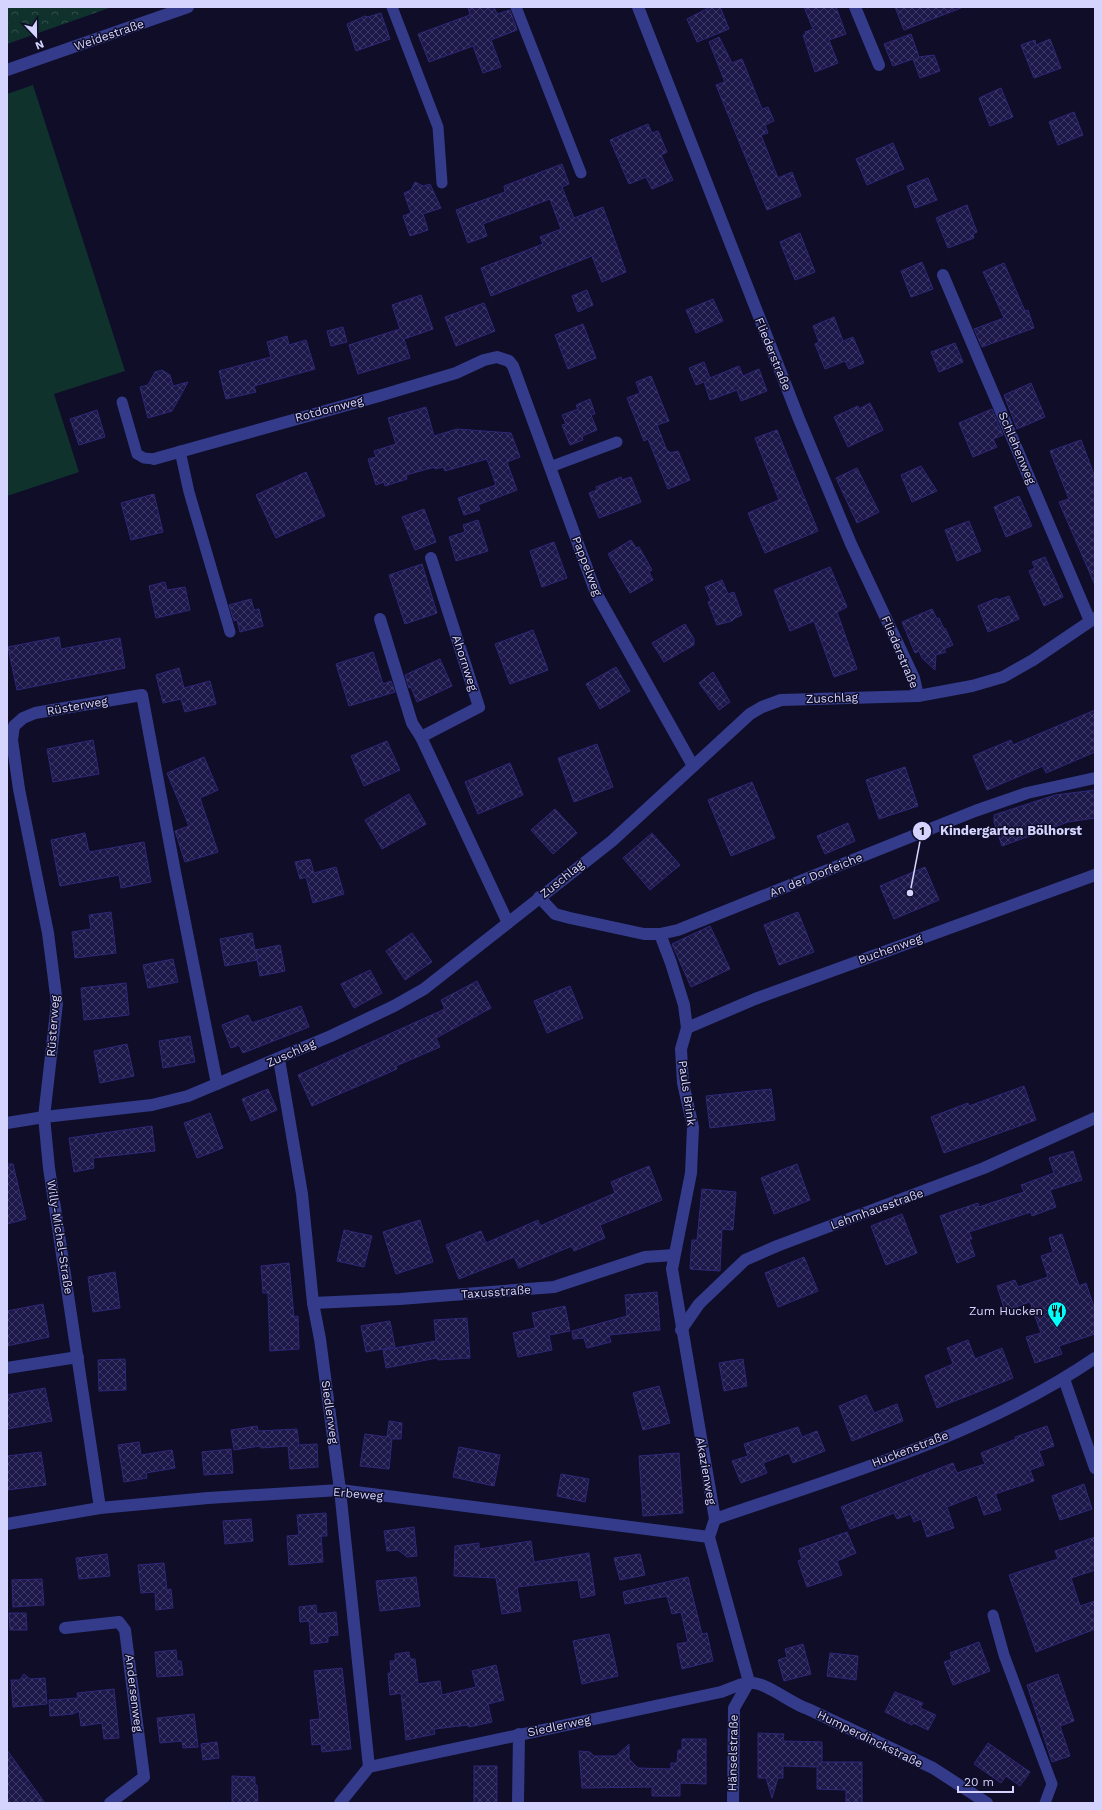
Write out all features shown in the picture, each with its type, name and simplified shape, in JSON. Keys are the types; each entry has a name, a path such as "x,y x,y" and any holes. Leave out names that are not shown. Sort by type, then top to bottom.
{"street":[{"name":"Weidestraße","path":"7,70 188,7"},
{"name":"Fliederstraße","path":"638,7 799,419 851,544 914,678 918,696"},
{"path":"855,7 879,65"},
{"name":"Schlehenweg","path":"943,275 1093,620"},
{"name":"Rotdornweg","path":"154,459 456,373 484,360 497,357 503,358"},
{"name":"Pappelweg","path":"503,358 513,366 596,593 693,766"},
{"name":"Ahornweg","path":"421,737 479,707 431,558"},
{"path":"380,619 412,723 421,737 508,923"},
{"name":"Zuschlag","path":"7,1123 44,1117 152,1105 188,1096 279,1059 400,1003 424,989 612,840 750,714 762,707 781,700 918,696 972,686 1003,677 1033,660 1093,620"},
{"name":"Rüsterweg","path":"44,1117 57,1003 48,933 13,790 12,740 14,726 23,718 36,713 142,695 217,1084"},
{"name":"An der Dorfeiche","path":"539,898 555,914 644,934 660,934 678,930 975,811 1027,793 1095,778"},
{"name":"Buchenweg","path":"687,1028 755,999 1095,874"},
{"name":"Pauls Brink","path":"660,934 684,1005 687,1028 681,1048 683,1083 693,1127 690,1173 674,1255"},
{"name":"Siedlerweg","path":"279,1059 302,1194 313,1303 320,1339 340,1490 368,1767 721,1692 749,1682"},
{"name":"Willy-Michel-Straße","path":"44,1117 50,1176 100,1508"},
{"name":"Lehmhausstraße","path":"681,1330 698,1304 744,1260 777,1246 984,1168 1095,1118"},
{"name":"Taxusstraße","path":"313,1303 400,1299 554,1287 645,1257 674,1255"},
{"name":"Akazienweg","path":"674,1255 672,1269 681,1330 714,1519 709,1537"},
{"path":"7,1368 78,1357"},
{"name":"Huckenstraße","path":"714,1519 876,1463 991,1418 1064,1379 1095,1358"},
{"path":"1064,1379 1095,1468"},
{"name":"Erbeweg","path":"7,1524 100,1508 208,1498 340,1490 709,1537"},
{"path":"709,1537 749,1682"},
{"name":"Andersenweg","path":"65,1628 119,1622 126,1630 144,1777 110,1803"},
{"name":"Hänselstraße","path":"733,1803 734,1708 749,1682"},
{"name":"Humperdinckstraße","path":"749,1682 759,1684 799,1706 933,1768 987,1803"},
{"path":"518,1803 520,1734"},
{"path":"340,1803 368,1767"}],"lane":[{"path":"392,7 438,127 442,183"},
{"path":"516,7 581,173"},
{"path":"122,402 137,454 144,458 154,459"},
{"path":"550,467 617,442"},
{"path":"180,451 189,492 230,632"},
{"path":"993,1615 1004,1655 1052,1784 1045,1803"}],"green space":[{"path":"7,7 112,7 7,44"},
{"path":"33,85 125,371 54,394 79,472 7,496 7,94"}],"building":[{"path":"468,7 494,7 497,14 510,10 517,30 491,40 501,67 483,73 473,46 429,62 418,34 470,15"},
{"path":"710,7 720,7 729,29 697,42 687,19"},
{"path":"804,7 836,7 846,34 829,40 838,63 815,72 803,35 806,35 805,32 813,29"},
{"path":"895,7 961,7 961,8 904,30"},
{"path":"381,13 390,39 356,51 347,24 365,16 368,17"},
{"path":"911,34 919,57 934,55 940,71 920,78 913,59 893,66 884,44"},
{"path":"719,37 732,63 742,59 762,109 768,107 774,121 765,125 768,133 761,135 778,178 792,172 801,196 767,210 716,85 725,82 709,42"},
{"path":"1050,39 1061,68 1034,78 1021,45 1035,40 1036,45"},
{"path":"1001,88 1013,117 990,126 979,98"},
{"path":"1074,112 1083,135 1058,145 1049,122"},
{"path":"648,124 652,133 658,131 667,152 661,155 673,180 652,189 646,177 629,184 610,140"},
{"path":"893,143 904,169 867,185 856,159"},
{"path":"562,164 569,184 562,187 574,218 603,207 626,272 602,282 592,256 491,296 481,268 543,244 540,237 561,229 550,199 483,224 487,236 468,243 456,210 505,192 504,186"},
{"path":"928,178 937,200 915,208 907,186"},
{"path":"415,182 423,186 430,184 441,208 423,214 428,230 410,236 403,216 411,213 404,193 411,190"},
{"path":"967,205 977,232 973,234 974,238 948,248 936,218"},
{"path":"800,233 815,272 795,280 780,242"},
{"path":"922,262 933,289 911,297 901,271"},
{"path":"1004,263 1025,311 1028,310 1034,328 982,347 974,329 1004,318 983,272"},
{"path":"587,290 593,305 578,312 572,296"},
{"path":"421,295 433,329 404,339 410,358 358,374 349,345 400,329 392,305"},
{"path":"713,299 723,321 696,333 686,310"},
{"path":"484,303 495,331 456,346 445,317"},
{"path":"834,317 843,341 853,337 864,363 849,369 845,361 825,369 815,344 819,342 813,326"},
{"path":"583,324 596,358 568,369 555,335"},
{"path":"343,327 347,342 331,346 327,331"},
{"path":"287,336 289,345 306,340 315,369 254,386 256,392 226,399 219,371 271,357 267,342"},
{"path":"955,343 963,362 939,372 931,352"},
{"path":"704,362 710,378 739,366 743,376 759,369 767,391 741,401 737,390 710,400 704,382 696,385 689,368"},
{"path":"162,370 170,375 173,386 188,382 172,411 148,418 140,387 148,385 155,372"},
{"path":"651,376 669,421 657,425 667,451 670,453 678,451 690,480 668,489 648,439 644,441 627,398 640,393 636,382"},
{"path":"1031,383 1045,417 1017,429 1004,395"},
{"path":"590,399 595,414 591,415 597,430 582,436 583,440 570,445 562,425 566,424 562,415 578,409 576,405"},
{"path":"870,403 883,430 848,447 834,417 858,406 859,409"},
{"path":"426,407 434,436 457,429 511,433 520,457 507,462 517,490 478,505 480,510 464,515 458,498 496,485 487,459 445,471 443,467 435,469 435,467 406,475 407,479 385,486 384,482 376,485 368,459 376,457 374,451 396,444 388,418"},
{"path":"992,409 1003,435 993,439 997,447 973,457 959,423"},
{"path":"97,410 105,437 79,445 70,419"},
{"path":"777,430 818,531 765,553 748,513 779,500 755,438"},
{"path":"1081,440 1095,477 1095,585 1059,502 1069,499 1050,451"},
{"path":"921,466 937,491 912,502 901,475"},
{"path":"857,468 879,512 857,523 836,478"},
{"path":"306,472 325,516 276,538 256,495"},
{"path":"621,477 622,480 631,477 641,502 599,518 589,493 597,490 596,487"},
{"path":"154,494 163,532 131,540 121,503"},
{"path":"1019,496 1032,526 1006,537 994,507"},
{"path":"424,509 436,542 415,550 402,517"},
{"path":"478,520 488,551 456,561 449,537 465,532 463,525"},
{"path":"969,521 981,551 957,561 945,530"},
{"path":"631,540 636,548 639,547 646,559 652,570 649,572 653,580 630,593 608,554"},
{"path":"554,542 567,578 542,587 530,551"},
{"path":"1045,557 1063,597 1044,606 1029,571 1035,568 1032,562"},
{"path":"422,564 437,613 405,624 389,575"},
{"path":"830,567 847,607 837,612 857,669 834,677 814,621 790,631 774,590"},
{"path":"722,580 728,594 734,592 742,615 732,621 717,625 708,602 711,601 705,587"},
{"path":"165,582 167,590 185,587 190,610 156,618 149,586"},
{"path":"1009,596 1019,619 988,632 978,606 997,598 998,600"},
{"path":"251,599 254,610 259,609 263,626 240,632 237,620 234,621 229,605"},
{"path":"932,609 937,619 939,618 944,629 945,628 953,645 944,649 946,652 936,655 935,670 922,658 919,651 915,653 902,622"},
{"path":"685,624 694,639 694,645 664,662 652,643"},
{"path":"533,630 548,670 510,684 495,644"},
{"path":"59,637 61,649 120,638 125,668 17,690 8,647"},
{"path":"373,652 383,684 391,681 395,692 349,706 336,664"},
{"path":"440,659 452,686 417,702 411,687 409,688 405,675"},
{"path":"616,667 630,691 600,709 586,684"},
{"path":"179,668 184,688 210,681 216,704 185,712 181,699 163,703 156,675"},
{"path":"713,672 730,702 719,710 699,683"},
{"path":"1095,710 1095,752 1046,773 1043,766 987,790 973,756 1011,740 1013,745"},
{"path":"93,740 99,774 53,782 47,749"},
{"path":"387,741 400,770 364,786 351,756"},
{"path":"597,744 613,787 574,802 558,758"},
{"path":"204,757 218,790 200,798 218,852 185,862 175,831 189,826 167,773"},
{"path":"510,763 523,795 478,814 465,782"},
{"path":"905,767 918,806 879,819 866,780"},
{"path":"752,782 775,838 731,856 708,800"},
{"path":"1095,790 1095,818 1068,822 1002,846 994,822 994,815 1055,795"},
{"path":"409,794 426,824 382,849 365,820"},
{"path":"555,809 577,833 553,854 531,830"},
{"path":"848,823 855,841 825,854 817,836"},
{"path":"85,833 89,852 144,842 151,882 121,888 119,875 60,886 51,840"},
{"path":"652,833 680,865 650,890 623,858"},
{"path":"310,859 314,873 336,867 344,894 313,903 306,877 300,879 295,862"},
{"path":"925,867 939,900 894,919 880,886"},
{"path":"111,912 116,953 75,958 72,932 91,929 89,915"},
{"path":"798,912 814,952 779,965 764,925"},
{"path":"710,926 730,969 691,987 672,944"},
{"path":"252,933 255,950 280,945 285,971 260,976 256,954 257,960 225,966 220,939"},
{"path":"412,933 432,962 405,980 386,951"},
{"path":"173,959 178,982 148,988 143,965"},
{"path":"370,970 382,993 354,1008 341,984"},
{"path":"477,981 491,1008 436,1038 440,1047 396,1066 397,1069 312,1106 298,1075 445,1009 441,1000"},
{"path":"126,983 129,1015 84,1020 81,988"},
{"path":"570,986 583,1018 547,1033 534,1001"},
{"path":"301,1006 309,1027 243,1053 239,1045 231,1048 222,1025 248,1015 252,1023"},
{"path":"190,1036 195,1062 163,1068 159,1041"},
{"path":"127,1044 134,1076 100,1083 94,1051"},
{"path":"1024,1086 1036,1120 944,1153 931,1117 968,1103 969,1106"},
{"path":"268,1089 277,1110 251,1121 242,1099"},
{"path":"771,1089 775,1120 710,1128 706,1096"},
{"path":"210,1113 223,1148 197,1158 184,1123"},
{"path":"152,1126 155,1151 93,1158 94,1168 74,1172 69,1138"},
{"path":"1073,1151 1082,1180 1050,1190 1056,1207 1032,1216 1031,1212 969,1232 972,1239 969,1239 975,1256 957,1263 940,1216 978,1203 979,1207 1024,1192 1021,1185 1054,1173 1049,1158"},
{"path":"7,1164 13,1164 26,1219 7,1224"},
{"path":"797,1164 810,1200 774,1214 761,1178"},
{"path":"649,1166 662,1200 600,1225 605,1238 574,1251 572,1246 519,1268 514,1257 459,1279 446,1245 481,1231 486,1243 538,1220 540,1226 615,1193 611,1182"},
{"path":"702,1189 736,1192 733,1230 722,1229 720,1271 690,1269 692,1240 697,1240"},
{"path":"902,1214 917,1253 886,1265 871,1226"},
{"path":"420,1220 433,1262 396,1274 383,1232"},
{"path":"344,1230 372,1236 364,1267 337,1261"},
{"path":"1062,1234 1079,1286 1086,1283 1095,1310 1095,1334 1059,1346 1062,1354 1035,1363 1026,1337 1041,1333 1030,1302 1005,1311 997,1286 1015,1280 1018,1287 1048,1277 1041,1256 1053,1252 1049,1238"},
{"path":"804,1257 818,1291 778,1307 765,1273"},
{"path":"289,1263 294,1317 298,1316 299,1349 270,1351 268,1293 263,1293 261,1266"},
{"path":"115,1272 120,1308 93,1312 88,1277"},
{"path":"657,1292 660,1330 609,1335 611,1342 587,1348 584,1338 573,1339 572,1331 627,1316 625,1295"},
{"path":"43,1304 49,1337 7,1346 7,1311"},
{"path":"565,1306 570,1331 549,1335 552,1350 518,1357 513,1333 535,1328 532,1313"},
{"path":"467,1318 470,1358 438,1360 437,1358 386,1368 383,1350 436,1341 434,1320"},
{"path":"390,1321 395,1347 366,1352 361,1326"},
{"path":"968,1340 975,1359 1002,1348 1013,1378 937,1408 925,1376 953,1364 947,1348"},
{"path":"125,1359 126,1390 99,1391 98,1360"},
{"path":"743,1359 747,1386 724,1391 719,1363"},
{"path":"659,1386 670,1423 643,1430 633,1393"},
{"path":"45,1388 52,1421 7,1429 7,1395"},
{"path":"866,1395 874,1413 897,1404 903,1421 852,1441 839,1406"},
{"path":"389,1421 402,1423 401,1439 392,1439 389,1469 360,1466 365,1434 387,1437"},
{"path":"257,1426 258,1431 297,1429 299,1445 317,1444 318,1467 290,1469 288,1446 261,1448 260,1446 234,1450 231,1430"},
{"path":"1047,1426 1054,1446 1039,1451 1044,1465 1030,1470 1034,1481 995,1494 1001,1510 984,1515 977,1495 947,1507 954,1528 927,1537 921,1519 914,1522 911,1514 897,1519 894,1513 850,1529 841,1507 953,1463 957,1473 985,1464 981,1453 1016,1439 1015,1437"},
{"path":"798,1427 802,1437 817,1431 825,1451 793,1463 789,1453 763,1463 767,1473 741,1483 732,1461 748,1456 744,1444"},
{"path":"139,1442 141,1455 172,1450 175,1468 146,1473 147,1478 124,1482 118,1445"},
{"path":"459,1447 500,1455 494,1486 453,1477"},
{"path":"231,1449 233,1473 204,1475 202,1452"},
{"path":"41,1452 46,1485 7,1490 7,1456"},
{"path":"679,1453 683,1513 643,1516 639,1456"},
{"path":"561,1474 589,1479 585,1502 557,1496"},
{"path":"1084,1484 1092,1509 1060,1520 1052,1496"},
{"path":"326,1513 327,1536 321,1536 323,1562 289,1565 287,1536 299,1535 297,1515"},
{"path":"251,1519 253,1541 225,1544 223,1521"},
{"path":"414,1527 417,1556 407,1557 398,1550 387,1551 384,1531"},
{"path":"847,1532 856,1553 837,1561 842,1575 807,1587 798,1561 802,1559 799,1549"},
{"path":"1095,1537 1095,1570 1071,1578 1080,1606 1095,1601 1095,1629 1036,1652 1009,1575 1058,1559 1055,1551"},
{"path":"531,1541 534,1562 589,1553 595,1595 581,1598 578,1580 517,1587 521,1611 502,1614 496,1578 454,1576 455,1546 479,1543 479,1549"},
{"path":"107,1554 110,1576 79,1579 76,1558"},
{"path":"640,1554 645,1575 620,1580 614,1558"},
{"path":"164,1563 167,1590 171,1589 173,1608 156,1610 155,1592 141,1593 138,1565"},
{"path":"416,1577 420,1606 380,1611 376,1581"},
{"path":"688,1577 702,1634 707,1633 713,1661 682,1669 677,1644 688,1642 681,1612 672,1614 667,1596 625,1604 623,1592"},
{"path":"42,1579 44,1605 13,1607 12,1580"},
{"path":"316,1605 317,1614 336,1612 338,1635 328,1636 328,1642 311,1644 309,1621 300,1622 299,1607"},
{"path":"9,1613 26,1613 27,1630 10,1630"},
{"path":"609,1634 618,1676 582,1684 573,1641"},
{"path":"979,1642 990,1671 953,1685 944,1662 952,1659 950,1653"},
{"path":"803,1644 811,1674 784,1681 778,1660 787,1657 785,1649"},
{"path":"176,1650 177,1661 181,1661 183,1675 157,1677 155,1652"},
{"path":"409,1652 410,1659 415,1659 418,1684 440,1681 442,1695 476,1687 472,1671 496,1665 504,1700 488,1704 492,1722 469,1727 468,1725 434,1729 435,1734 406,1740 401,1693 390,1695 388,1673 391,1673 390,1661 395,1661 395,1654"},
{"path":"830,1653 858,1656 856,1680 827,1676"},
{"path":"342,1668 351,1749 322,1752 321,1744 312,1745 310,1720 320,1719 314,1671"},
{"path":"24,1674 30,1679 45,1678 47,1704 13,1707 11,1680 20,1680"},
{"path":"1058,1674 1074,1721 1060,1726 1070,1756 1052,1762 1027,1685"},
{"path":"114,1689 119,1738 104,1739 102,1723 81,1726 79,1711 73,1714 50,1716 49,1700 78,1698 77,1693"},
{"path":"895,1692 923,1703 920,1708 936,1715 928,1730 913,1723 912,1725 885,1712"},
{"path":"194,1714 198,1747 183,1748 182,1741 160,1743 157,1718"},
{"path":"758,1733 784,1734 783,1741 822,1742 822,1762 862,1762 862,1803 846,1803 846,1790 817,1789 817,1767 783,1766 783,1778 778,1778 772,1798 766,1778 758,1778"},
{"path":"682,1739 706,1739 706,1784 680,1783 680,1796 652,1796 652,1787 582,1788 579,1751 590,1752 594,1756 616,1756 629,1744 629,1759 638,1768 671,1769 671,1763 677,1763 678,1750 682,1750"},
{"path":"217,1742 219,1758 203,1760 201,1744"},
{"path":"988,1743 1030,1772 1020,1786 1006,1776 1001,1783 974,1764"},
{"path":"7,1750 34,1788 45,1803 7,1803"},
{"path":"474,1766 497,1766 497,1803 474,1803"},
{"path":"232,1776 255,1777 258,1803 232,1803"}],"place":[{"name":"Kindergarten Bölhorst","path":"910,893"},
{"name":"Zum Hucken","path":"1057,1328"}]}
